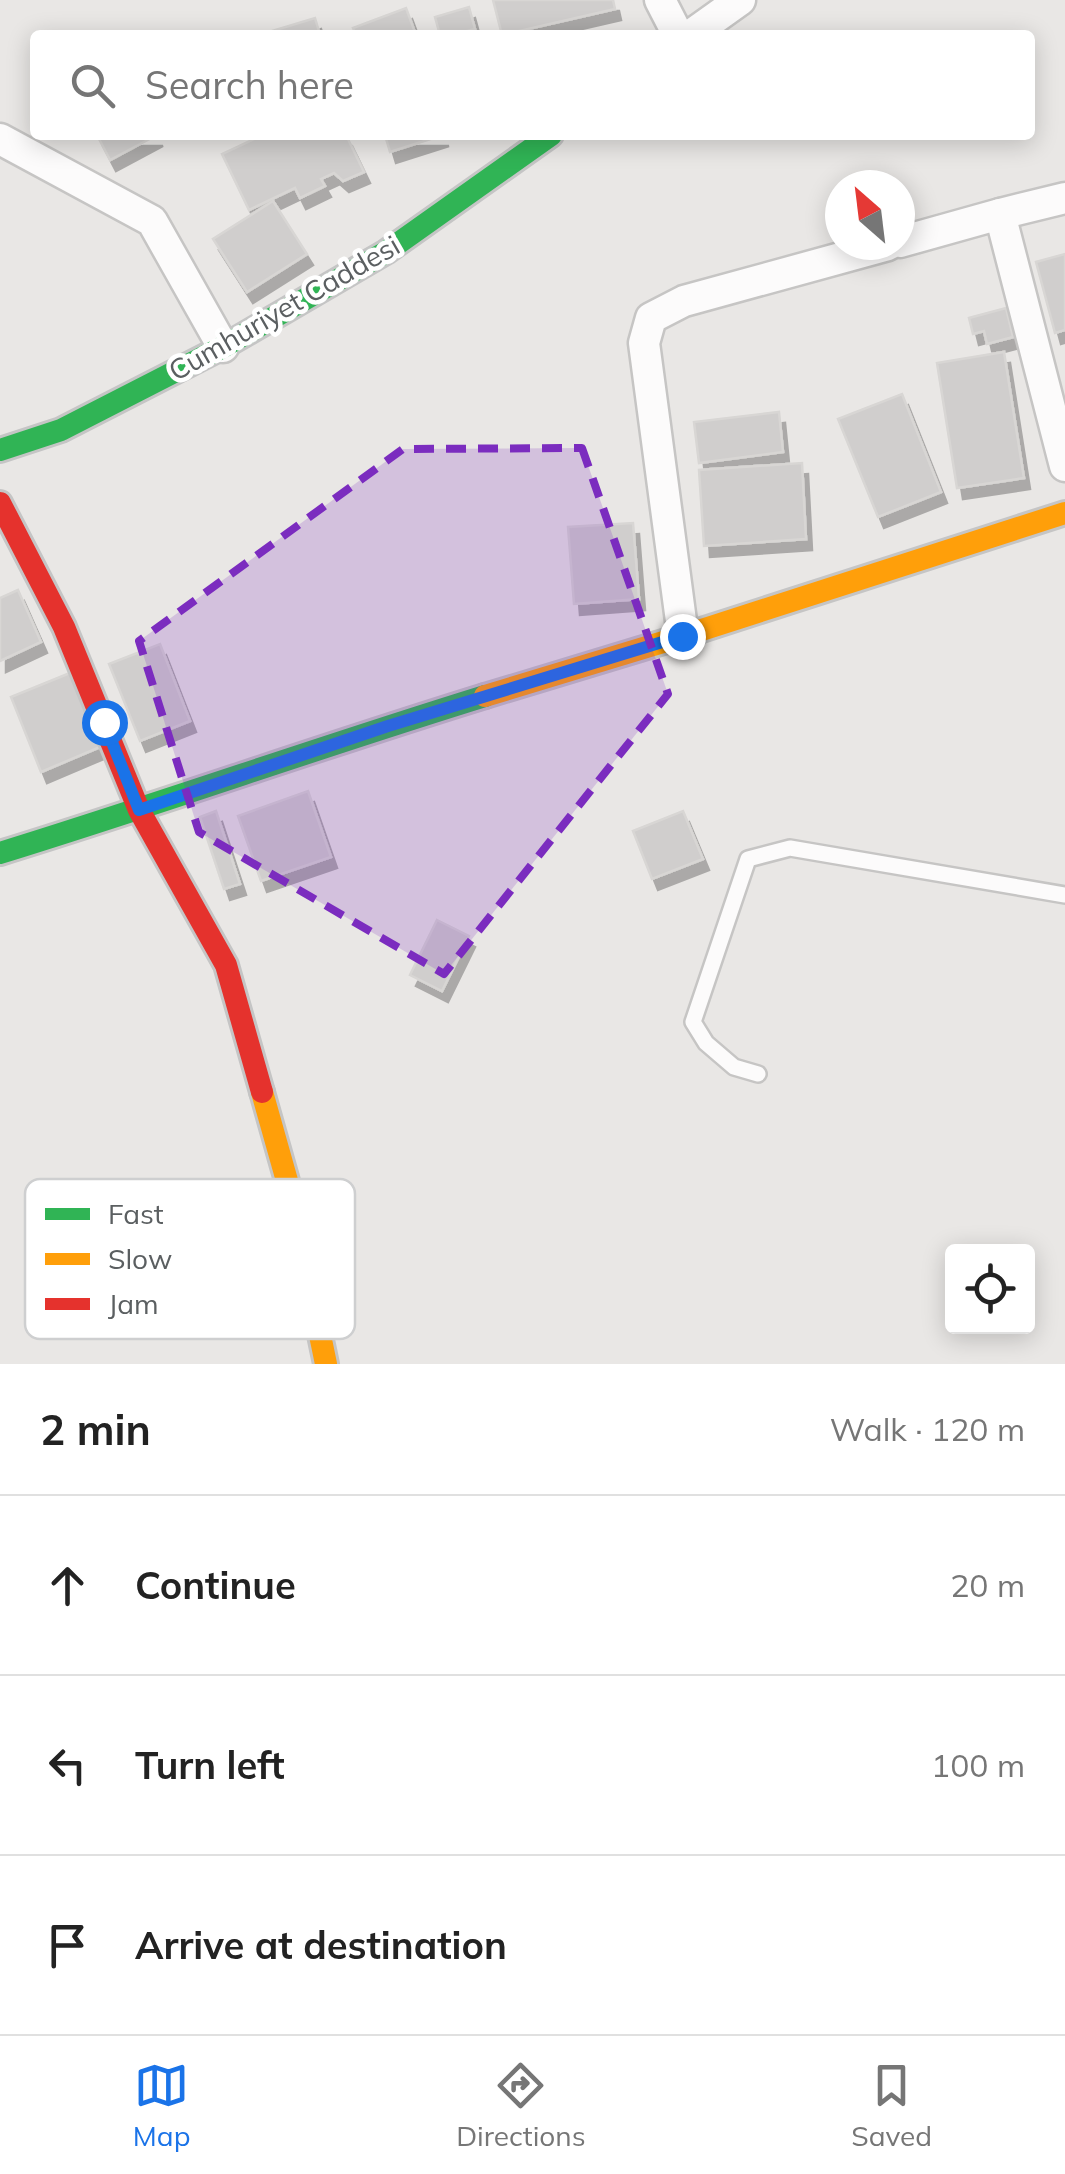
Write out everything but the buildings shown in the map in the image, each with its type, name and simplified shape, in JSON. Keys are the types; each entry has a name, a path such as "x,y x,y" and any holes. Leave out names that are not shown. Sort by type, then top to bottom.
{"street":[{"path":"660,0 675,30"},
{"path":"698,30 740,0"},
{"path":"0,139 152,221 222,347"},
{"name":"Cumhuriyet Caddesi","path":"0,450 61,430 222,347 386,252 544,140"},
{"path":"915,238 1065,198"},
{"path":"1000,214 1065,466"},
{"path":"682,636 644,343 651,318 684,301 833,260"},
{"path":"0,503 64,627 139,810 226,965 286,1179"},
{"path":"0,853 1065,513"},
{"path":"321,1339 326,1364"}],"lane":[{"path":"758,1074 734,1067 706,1043 693,1022 748,859 790,848 1065,895"}],"highlighted area":[{"path":"582,448 668,694 444,974 199,832 139,641 403,449"}],"traffic: fast":[{"path":"0,450 61,430 223,347 386,252 544,140"},
{"path":"0,853 485,696"}],"traffic: slow":[{"path":"485,696 1065,513"},
{"path":"262,1092 286,1179"},
{"path":"321,1339 326,1364"}],"traffic: jam":[{"path":"0,503 64,627 139,810 226,965 262,1092"}],"route":[{"path":"104,722 139,810 388,726 682,636"}]}
